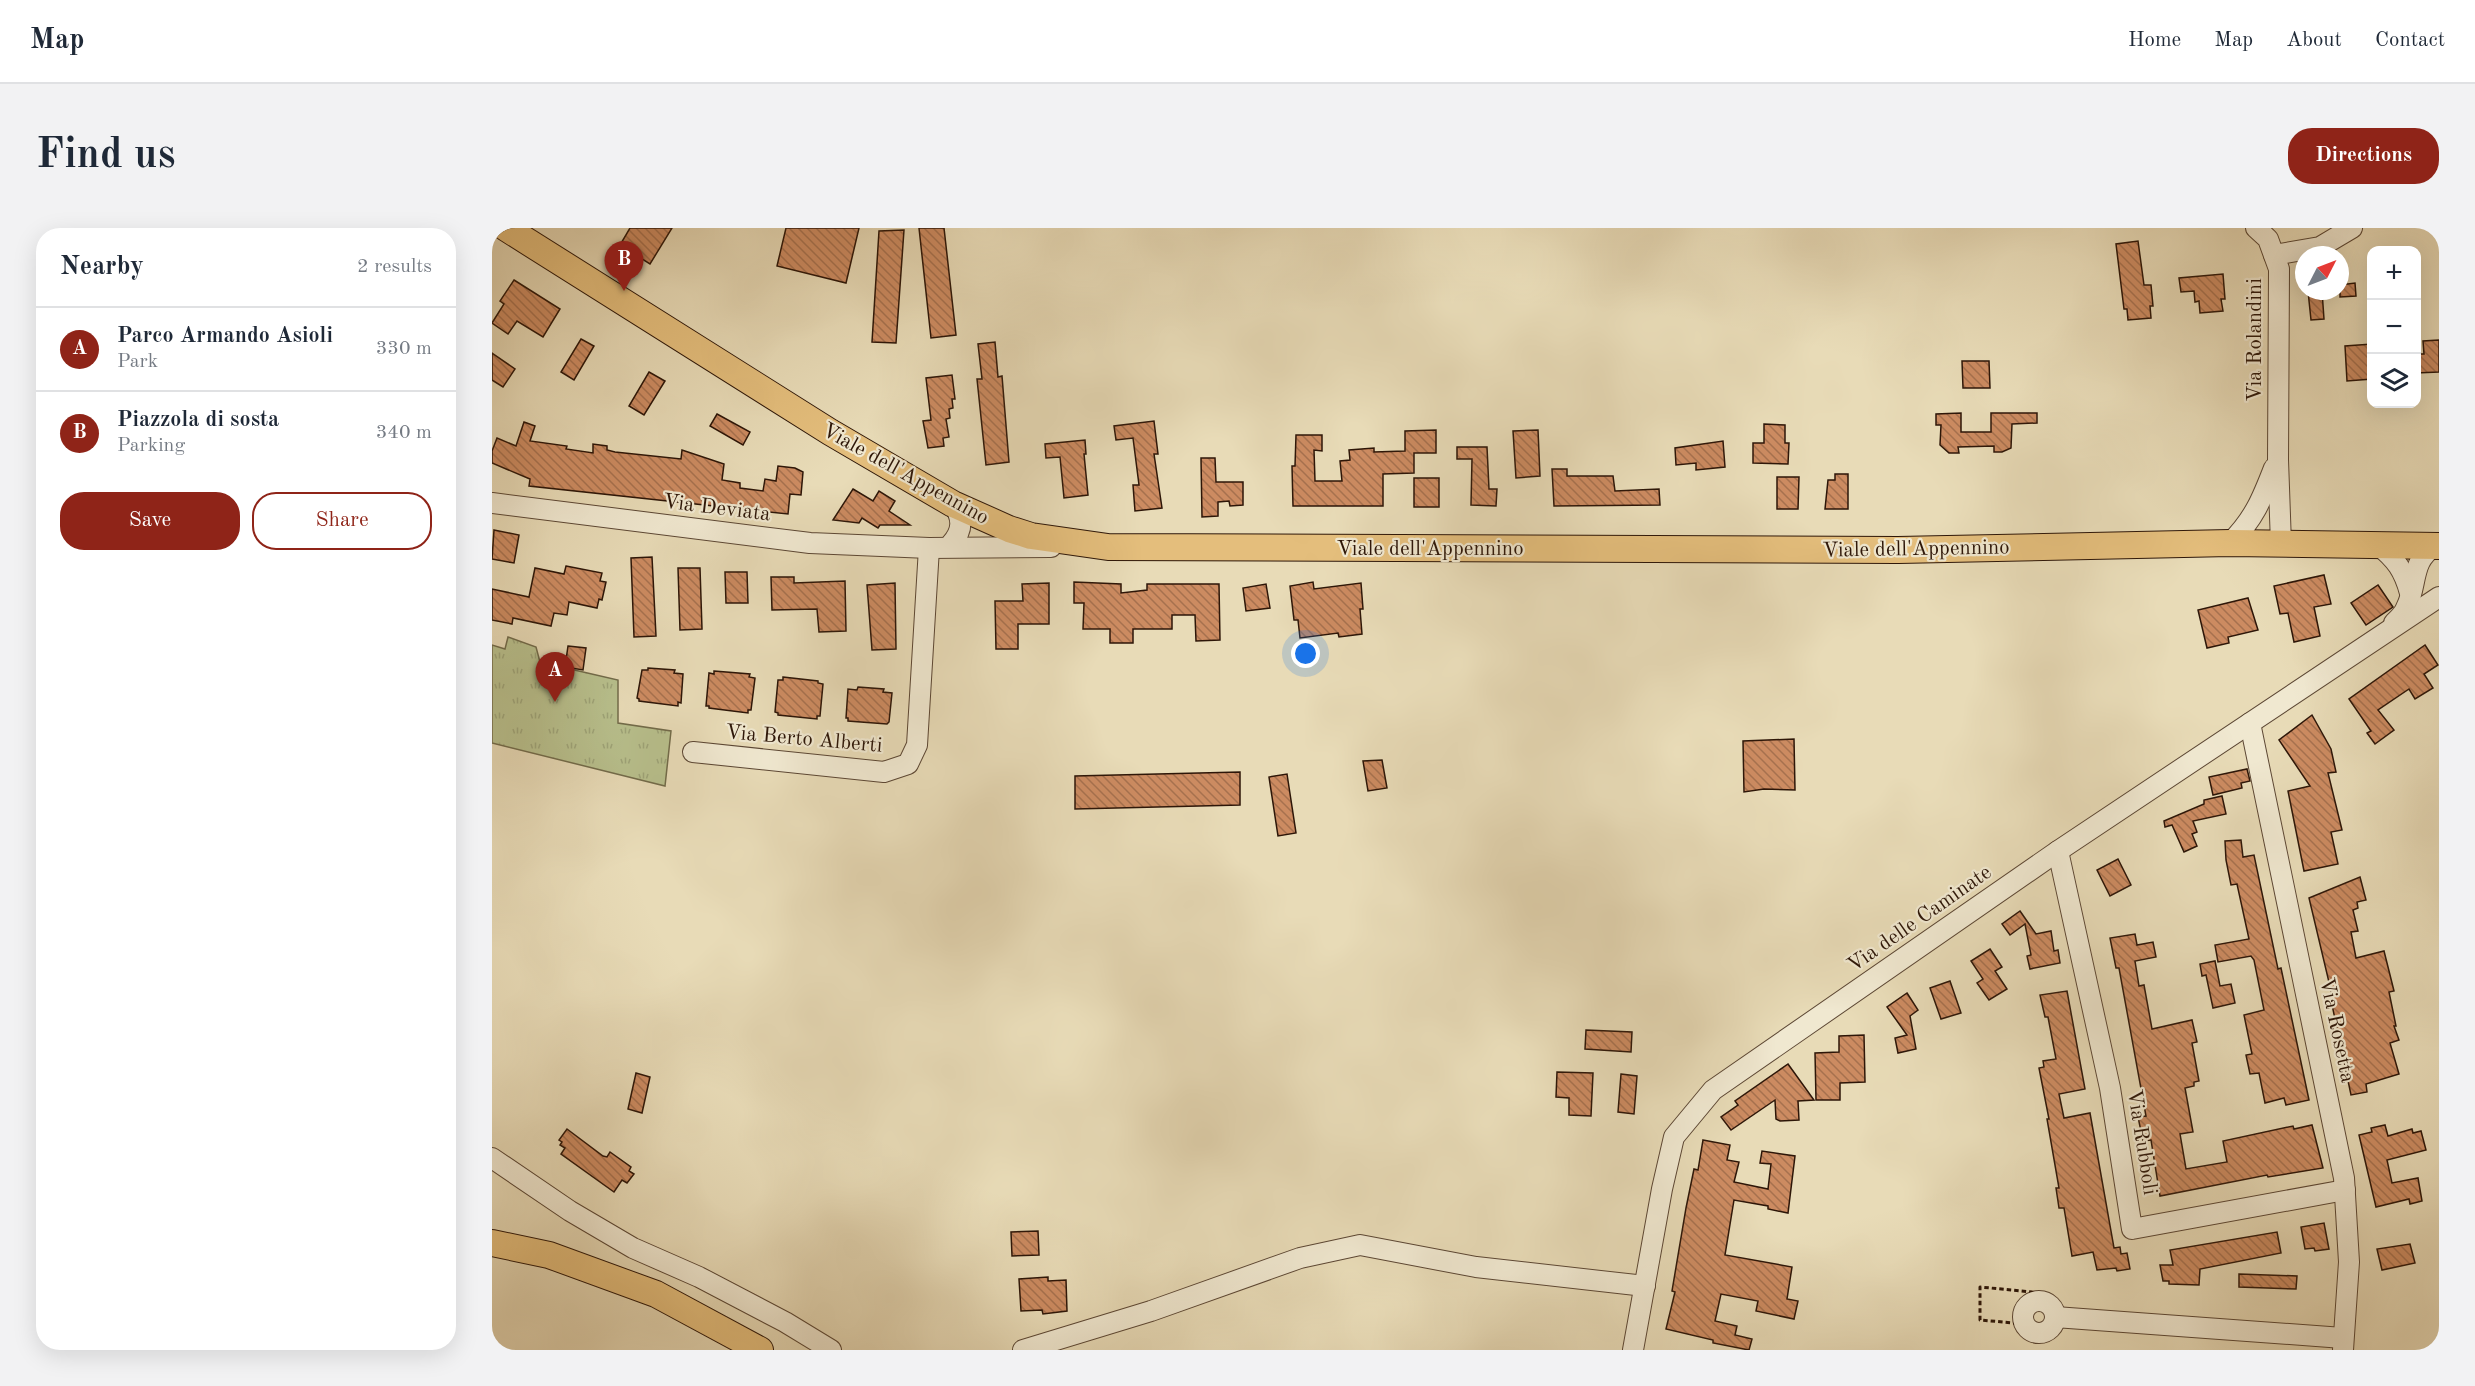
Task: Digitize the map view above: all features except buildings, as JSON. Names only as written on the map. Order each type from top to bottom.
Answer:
[{"type":"main road","name":"Viale dell'Appennino","points":[[506,228],[830,432],[952,504],[1002,538],[1031,536],[1108,547],[1898,550],[2230,543],[2438,547]]},
{"type":"main road","points":[[492,1243],[549,1255],[656,1294],[760,1350]]},
{"type":"street","name":"Via Rolandini","points":[[2256,228],[2268,239],[2279,269],[2278,460],[2272,543]]},
{"type":"street","points":[[2274,255],[2320,248],[2352,228]]},
{"type":"street","name":"Via Rolandini","points":[[2230,543],[2244,529],[2259,508],[2278,460]]},
{"type":"street","name":"Via Deviata","points":[[492,503],[810,543],[939,547],[969,541],[992,530],[1002,538]]},
{"type":"street","points":[[939,547],[957,537],[960,515],[952,504]]},
{"type":"street","name":"Via Rolandini","points":[[2259,508],[2272,543]]},
{"type":"street","points":[[2378,545],[2396,559],[2406,576],[2410,593]]},
{"type":"street","name":"Via Berto Alberti","points":[[693,752],[884,772],[908,764],[917,745],[939,547]]},
{"type":"street","name":"Via delle Caminate","points":[[2385,634],[2406,609],[2419,561],[2425,552],[2438,547]]},
{"type":"street","name":"Via delle Caminate","points":[[1633,1350],[1662,1189],[1674,1137],[1713,1090],[2058,851],[2439,597]]},
{"type":"street","name":"Via Rosetta","points":[[2250,723],[2345,1190],[2349,1262],[2343,1344]]},
{"type":"street","name":"Via Rubboli","points":[[2058,851],[2110,1088],[2132,1229],[2345,1190]]},
{"type":"street","points":[[492,1158],[570,1211],[633,1248],[699,1277],[831,1350]]},
{"type":"street","points":[[1023,1350],[1151,1311],[1300,1258],[1360,1245],[1476,1267],[1645,1286]]},
{"type":"street","points":[[2041,1301],[2051,1306],[2055,1317],[2054,1324],[2048,1330],[2032,1336],[2023,1317],[2027,1306],[2041,1301]]},
{"type":"street","points":[[2055,1317],[2343,1344]]},
{"type":"path","points":[[2032,1336],[1980,1320],[1980,1287],[2032,1292],[2041,1301]]},
{"type":"green space","points":[[508,637],[536,647],[540,662],[618,680],[618,723],[671,731],[665,786],[492,743],[492,645],[505,649]]},
{"type":"place","name":"Piazzola di sosta","points":[[624,291]]},
{"type":"place","name":"Parco Armando Asioli","points":[[555,702]]}]
